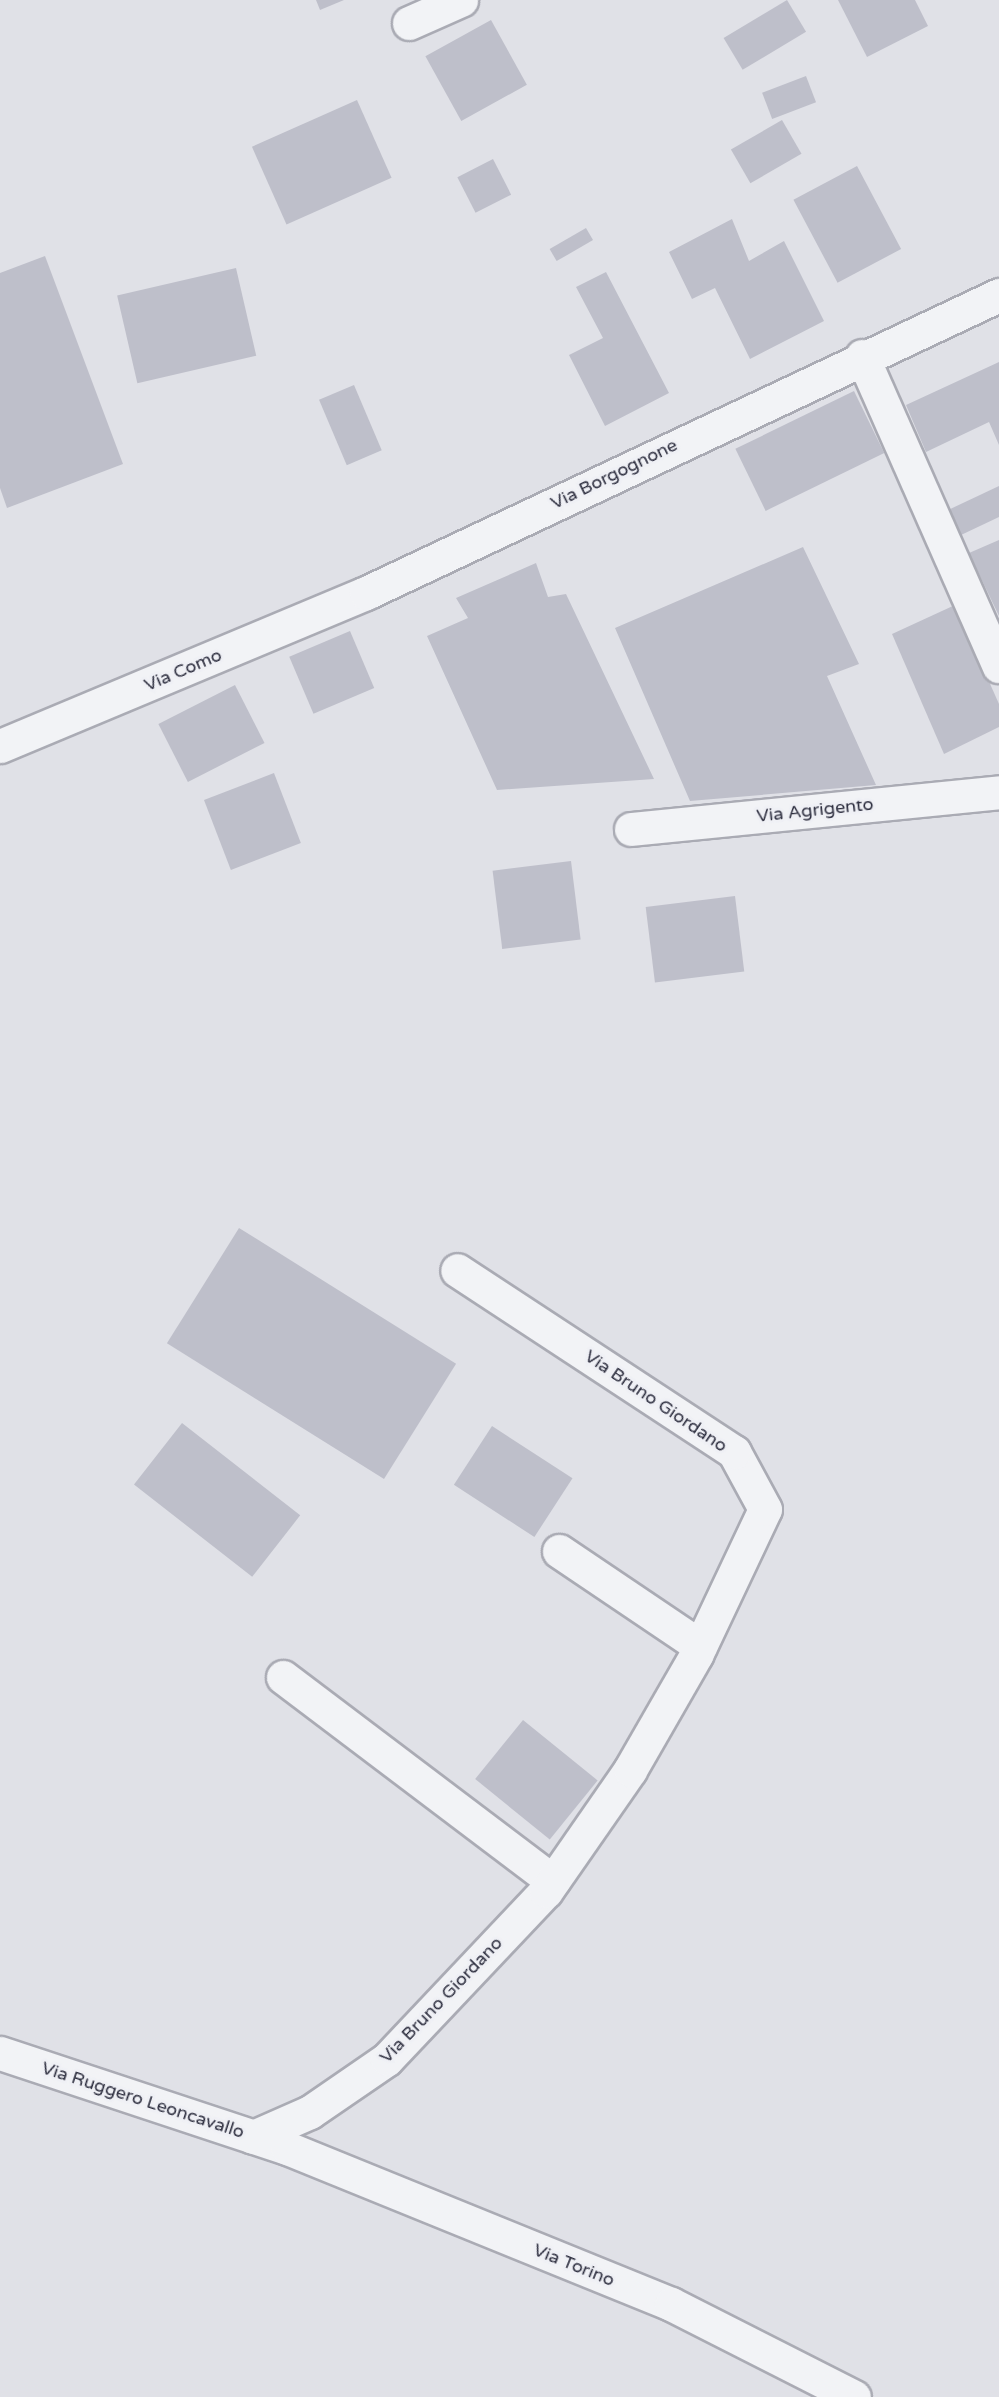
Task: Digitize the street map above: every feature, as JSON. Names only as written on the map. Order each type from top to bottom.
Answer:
[{"type":"street","points":[[409,23],[461,0]]},
{"type":"street","name":"Via Borgognone","points":[[366,593],[862,356],[999,295]]},
{"type":"street","points":[[862,356],[999,666]]},
{"type":"street","name":"Via Como","points":[[0,747],[366,593]]},
{"type":"street","name":"Via Agrigento","points":[[631,829],[999,792]]},
{"type":"street","name":"Via Bruno Giordano","points":[[253,2137],[310,2112],[387,2059],[554,1881],[630,1770],[700,1646],[765,1509],[734,1452],[457,1270]]},
{"type":"street","points":[[559,1551],[700,1646]]},
{"type":"street","points":[[283,1677],[554,1881]]},
{"type":"street","name":"Via Ruggero Leoncavallo","points":[[0,2053],[287,2148]]},
{"type":"street","name":"Via Torino","points":[[287,2148],[671,2304],[854,2397]]},
{"type":"building","points":[[316,0],[344,0],[320,10]]},
{"type":"building","points":[[787,0],[806,32],[743,70],[724,38]]},
{"type":"building","points":[[838,0],[915,0],[928,26],[867,57]]},
{"type":"building","points":[[491,20],[527,85],[461,121],[425,56]]},
{"type":"building","points":[[806,76],[816,102],[772,119],[762,93]]},
{"type":"building","points":[[357,100],[392,178],[287,224],[252,147]]},
{"type":"building","points":[[782,120],[802,154],[750,183],[731,150]]},
{"type":"building","points":[[493,159],[511,195],[476,213],[457,177]]},
{"type":"building","points":[[857,166],[901,249],[838,283],[793,200]]},
{"type":"building","points":[[732,219],[749,261],[784,241],[824,321],[750,359],[715,288],[692,299],[669,252]]},
{"type":"building","points":[[586,228],[593,240],[557,261],[550,249]]},
{"type":"building","points":[[45,256],[123,464],[7,508],[0,488],[0,273]]},
{"type":"building","points":[[236,268],[256,356],[137,383],[117,295]]},
{"type":"building","points":[[606,272],[669,393],[605,426],[569,355],[603,338],[576,287]]},
{"type":"building","points":[[999,362],[999,445],[989,422],[926,452],[906,405]]},
{"type":"building","points":[[354,385],[382,450],[347,465],[319,400]]},
{"type":"building","points":[[854,391],[884,453],[766,511],[735,449]]},
{"type":"building","points":[[999,486],[999,517],[961,535],[946,511]]},
{"type":"building","points":[[999,540],[999,616],[969,553]]},
{"type":"building","points":[[803,547],[859,664],[827,676],[876,785],[690,801],[615,628]]},
{"type":"building","points":[[536,563],[548,597],[566,594],[654,779],[497,790],[427,636],[468,618],[456,598]]},
{"type":"building","points":[[955,605],[999,704],[999,727],[944,754],[892,634]]},
{"type":"building","points":[[350,631],[374,688],[313,714],[289,657]]},
{"type":"building","points":[[235,685],[265,743],[188,782],[158,724]]},
{"type":"building","points":[[274,773],[301,843],[231,870],[204,800]]},
{"type":"building","points":[[571,861],[581,939],[502,949],[493,871]]},
{"type":"building","points":[[735,896],[744,971],[655,982],[646,907]]},
{"type":"building","points":[[239,1228],[456,1364],[384,1479],[167,1343]]},
{"type":"building","points":[[182,1423],[300,1515],[252,1577],[134,1484]]},
{"type":"building","points":[[492,1426],[573,1478],[534,1537],[454,1485]]},
{"type":"building","points":[[523,1720],[598,1780],[550,1839],[475,1779]]}]
